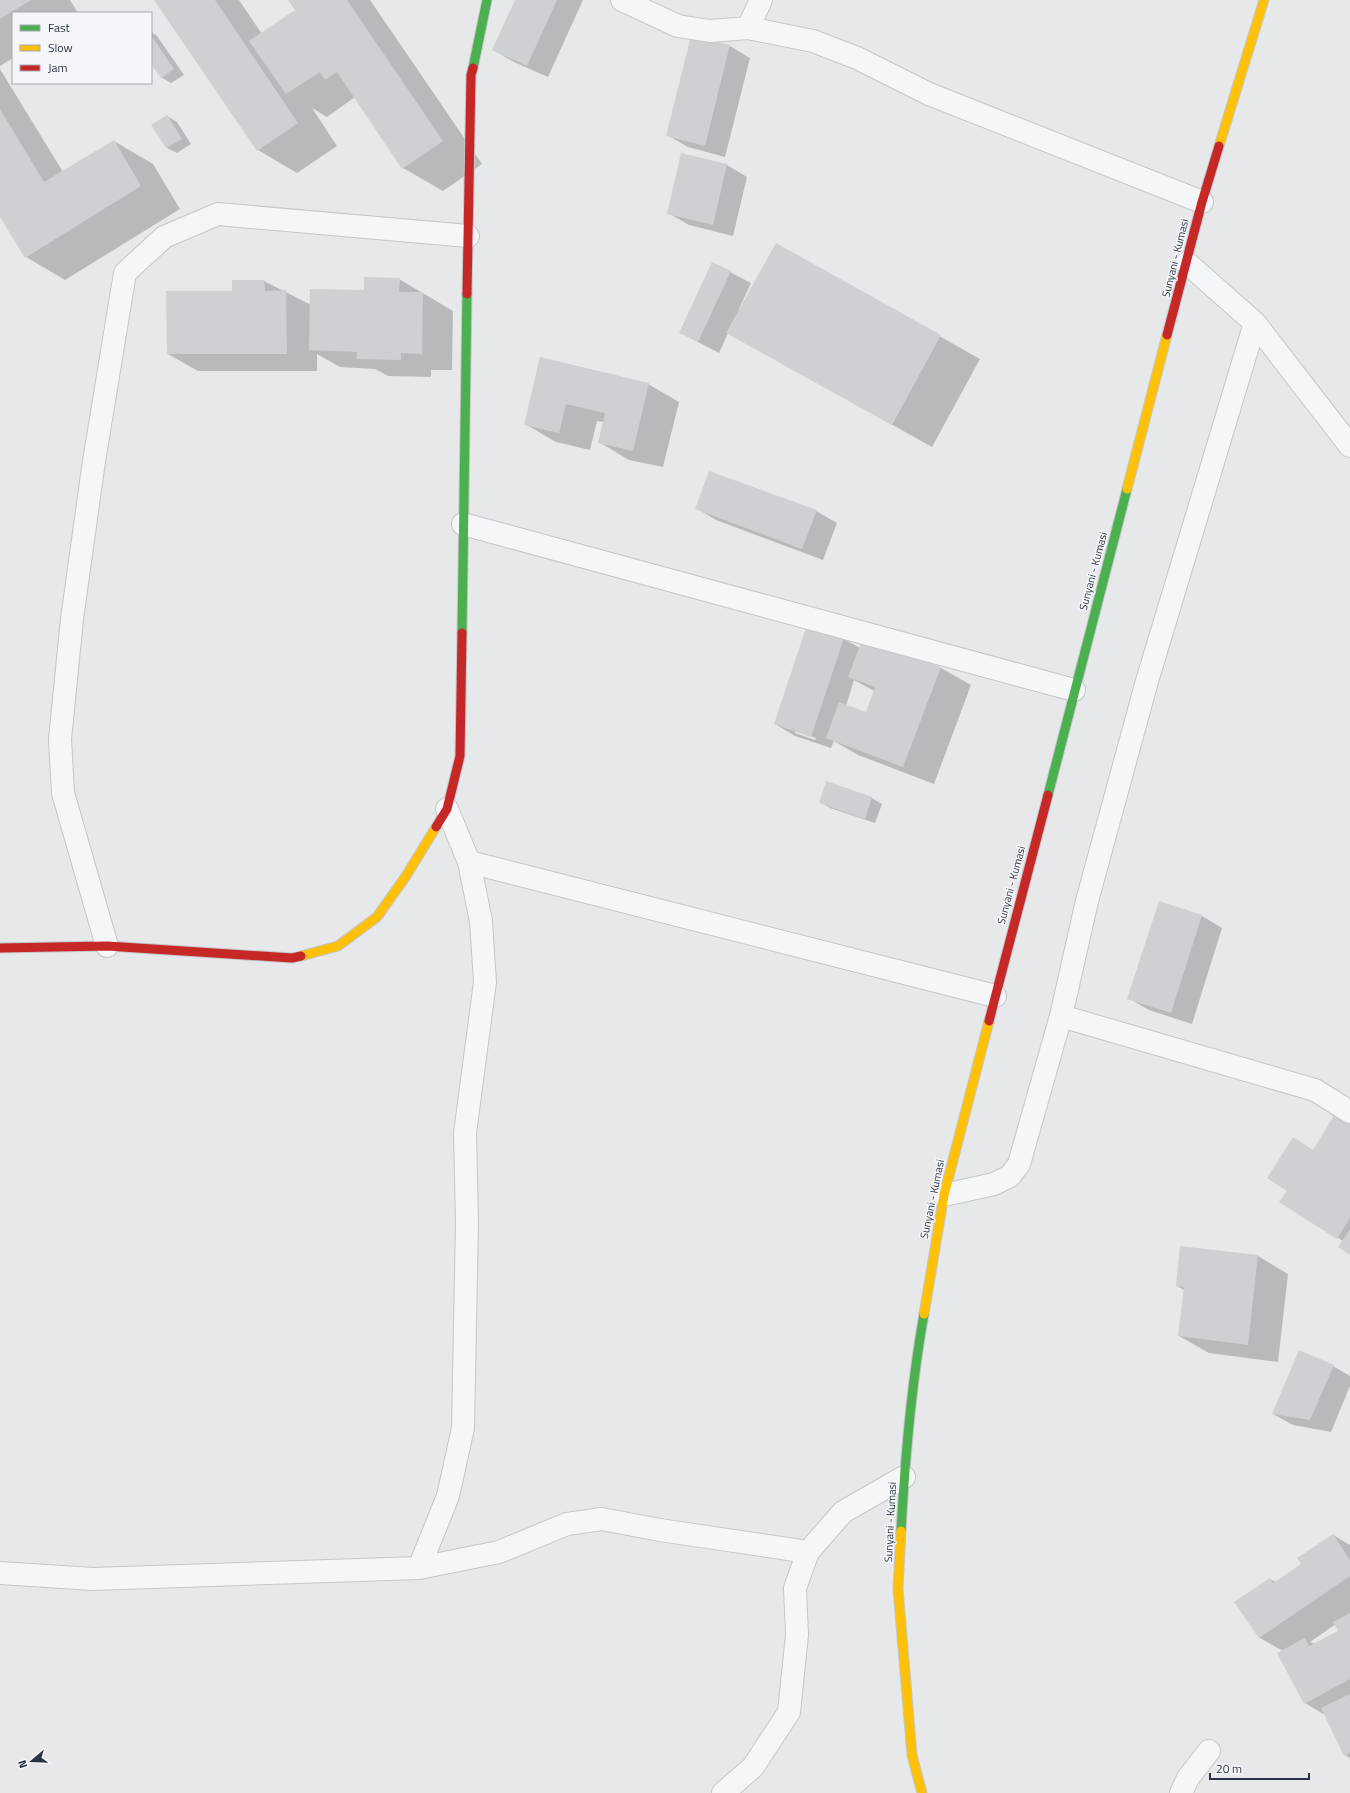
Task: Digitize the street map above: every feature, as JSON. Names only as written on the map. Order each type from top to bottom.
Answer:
[{"type":"main road","points":[[0,948],[107,946],[292,958],[338,946],[377,917],[406,876],[447,809],[460,756],[471,75],[487,0]]},
{"type":"main road","name":"Sunyani - Kumasi","points":[[922,1793],[912,1755],[898,1589],[904,1477],[915,1365],[944,1195],[1202,202],[1264,0]]},
{"type":"street","points":[[622,0],[678,26],[710,31],[748,28],[813,41],[857,58],[929,94],[1202,202]]},
{"type":"street","points":[[748,28],[761,0]]},
{"type":"street","points":[[107,946],[63,793],[60,739],[72,620],[94,460],[125,273],[164,237],[218,214],[468,236]]},
{"type":"street","points":[[1187,263],[1255,323],[1350,446]]},
{"type":"street","points":[[944,1195],[994,1184],[1010,1176],[1019,1164],[1061,1016],[1087,901],[1147,681],[1255,323]]},
{"type":"street","points":[[463,524],[1074,690]]},
{"type":"street","points":[[419,1568],[448,1496],[463,1428],[467,1223],[465,1133],[485,982],[480,922],[469,862],[447,809]]},
{"type":"street","points":[[469,862],[995,996]]},
{"type":"street","points":[[1061,1016],[1315,1090],[1350,1112]]},
{"type":"street","points":[[723,1793],[753,1767],[789,1712],[797,1635],[796,1588],[808,1552],[842,1512],[904,1477]]},
{"type":"street","points":[[0,1573],[93,1579],[419,1568],[499,1552],[567,1524],[602,1519],[660,1530],[808,1552]]},
{"type":"street","points":[[1181,1793],[1188,1778],[1209,1751]]},
{"type":"building","points":[[0,0],[31,0],[0,19]]},
{"type":"building","points":[[154,0],[215,0],[298,123],[257,151]]},
{"type":"building","points":[[288,0],[347,0],[443,141],[402,169],[337,72],[325,80],[320,72],[286,94],[249,41],[295,10]]},
{"type":"building","points":[[515,0],[557,0],[527,66],[492,50]]},
{"type":"building","points":[[152,36],[174,69],[161,78],[152,65]]},
{"type":"building","points":[[691,36],[730,45],[705,146],[666,136]]},
{"type":"building","points":[[0,109],[44,182],[114,140],[141,186],[25,258],[0,217]]},
{"type":"building","points":[[167,115],[182,139],[166,148],[151,125]]},
{"type":"building","points":[[681,153],[727,164],[713,225],[667,214]]},
{"type":"building","points":[[776,243],[941,335],[892,425],[726,333]]},
{"type":"building","points":[[712,262],[731,271],[698,342],[679,333]]},
{"type":"building","points":[[364,277],[400,278],[399,292],[423,292],[422,354],[401,353],[401,360],[357,359],[357,352],[309,350],[310,289],[364,290]]},
{"type":"building","points":[[232,280],[264,280],[265,291],[286,290],[287,354],[167,354],[166,291],[232,291]]},
{"type":"building","points":[[540,357],[649,383],[633,451],[598,443],[605,413],[566,404],[559,433],[524,425]]},
{"type":"building","points":[[709,471],[817,510],[802,549],[695,509]]},
{"type":"building","points":[[807,625],[844,638],[811,737],[774,724]]},
{"type":"building","points":[[863,637],[941,667],[903,767],[826,738],[839,702],[866,712],[875,687],[848,677]]},
{"type":"building","points":[[826,781],[872,797],[865,819],[819,803]]},
{"type":"building","points":[[1159,901],[1202,915],[1171,1013],[1127,999]]},
{"type":"building","points":[[1339,1107],[1350,1114],[1350,1218],[1337,1239],[1279,1202],[1287,1191],[1267,1178],[1293,1137],[1313,1150]]},
{"type":"building","points":[[1350,1229],[1350,1255],[1338,1247]]},
{"type":"building","points":[[1180,1246],[1258,1255],[1248,1345],[1178,1336],[1184,1287],[1176,1286]]},
{"type":"building","points":[[1299,1350],[1334,1365],[1310,1420],[1272,1414]]},
{"type":"building","points":[[1333,1534],[1350,1560],[1350,1576],[1259,1638],[1234,1602],[1270,1578],[1273,1583],[1301,1564],[1297,1558]]},
{"type":"building","points":[[1350,1613],[1350,1679],[1304,1704],[1277,1653],[1305,1638],[1309,1646],[1338,1631],[1333,1622]]},
{"type":"building","points":[[1350,1694],[1350,1753],[1344,1756],[1321,1708]]},
{"type":"traffic: fast","points":[[473,68],[487,0]]},
{"type":"traffic: fast","points":[[462,633],[467,294]]},
{"type":"traffic: fast","points":[[1048,795],[1127,489]]},
{"type":"traffic: fast","points":[[901,1531],[909,1422],[915,1368],[924,1314]]},
{"type":"traffic: slow","points":[[1219,146],[1264,0]]},
{"type":"traffic: slow","points":[[1127,489],[1167,335]]},
{"type":"traffic: slow","points":[[301,956],[338,946],[377,917],[406,876],[436,827]]},
{"type":"traffic: slow","points":[[924,1314],[944,1195],[989,1021]]},
{"type":"traffic: slow","points":[[901,1531],[898,1589],[912,1755],[922,1793]]},
{"type":"traffic: jam","points":[[467,294],[471,75],[473,68]]},
{"type":"traffic: jam","points":[[1167,335],[1202,202],[1219,146]]},
{"type":"traffic: jam","points":[[436,827],[447,809],[460,756],[462,633]]},
{"type":"traffic: jam","points":[[989,1021],[1048,795]]},
{"type":"traffic: jam","points":[[0,948],[107,946],[292,958],[301,956]]}]
